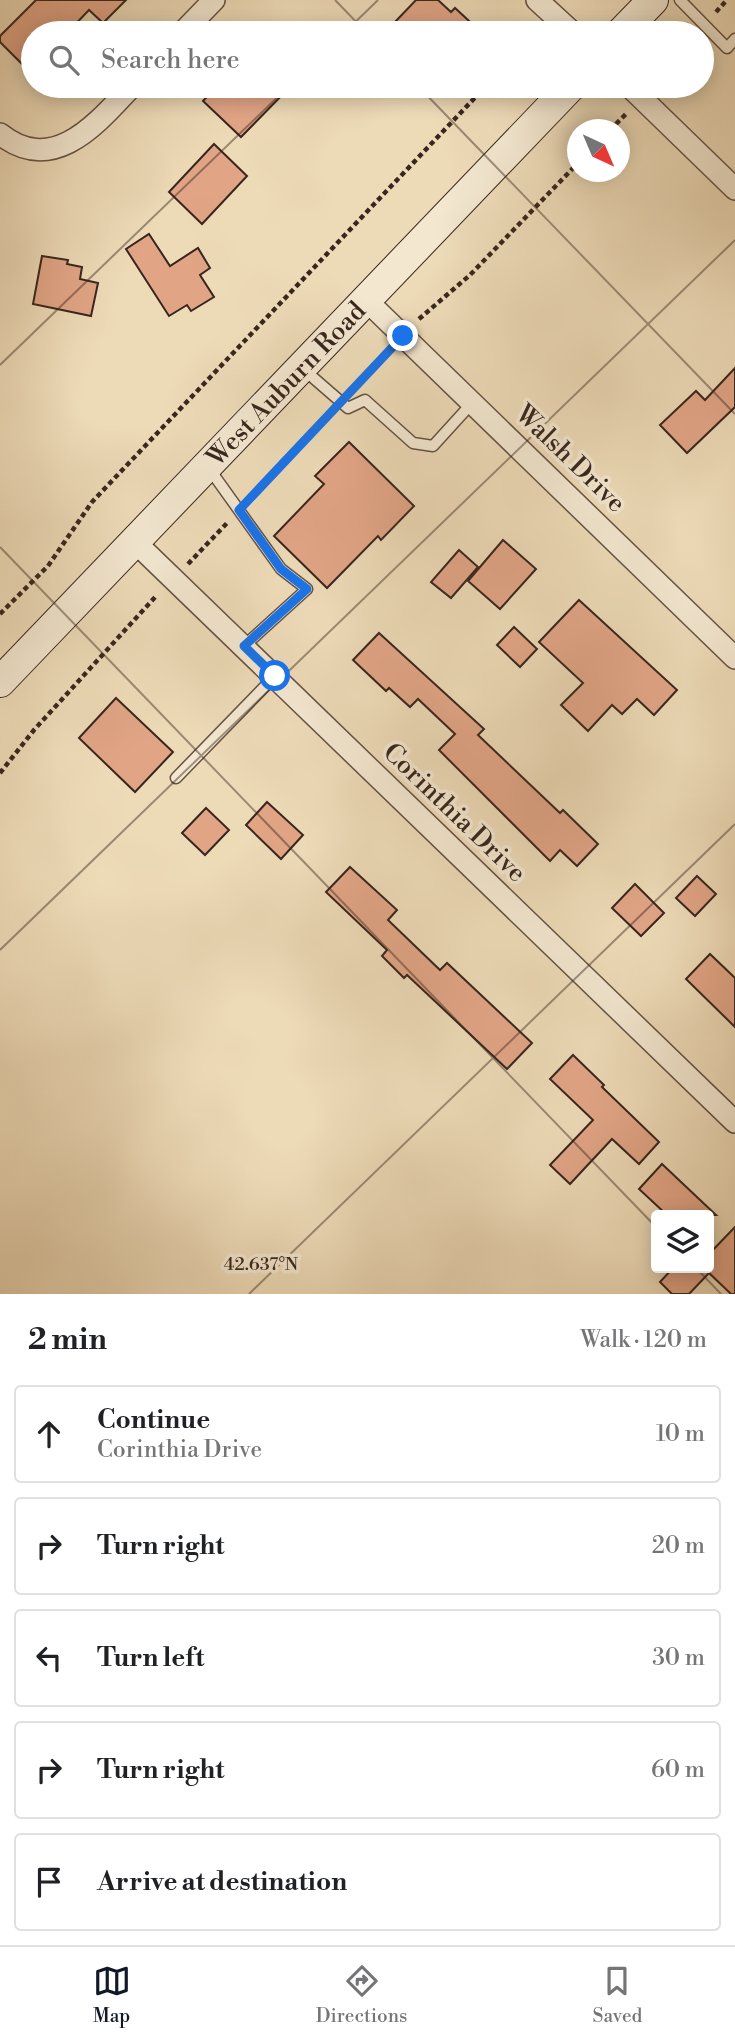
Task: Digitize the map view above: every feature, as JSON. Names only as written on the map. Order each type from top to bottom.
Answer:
[{"type":"main road","points":[[633,21],[653,0]]},
{"type":"main road","name":"West Auburn Road","points":[[0,682],[560,98]]},
{"type":"street","points":[[194,21],[214,0]]},
{"type":"street","points":[[537,0],[560,21]]},
{"type":"street","points":[[0,134],[29,148],[59,146],[84,135],[120,98]]},
{"type":"street","points":[[642,98],[735,187]]},
{"type":"street","name":"Walsh Drive","points":[[366,301],[735,657]]},
{"type":"street","name":"Corinthia Drive","points":[[135,542],[735,1122]]},
{"type":"lane","points":[[680,0],[701,21]]},
{"type":"lane","points":[[714,35],[727,48],[735,39]]},
{"type":"lane","points":[[301,368],[338,403],[348,408],[365,400],[413,443],[433,446],[473,402]]},
{"type":"lane","points":[[208,466],[281,569],[307,589],[244,646]]},
{"type":"lane","points":[[176,778],[275,676]]},
{"type":"path","points":[[0,614],[48,566],[92,502],[475,98]]},
{"type":"path","points":[[0,773],[34,730],[338,403],[403,336],[470,275],[567,174]]},
{"type":"building","points":[[36,0],[126,0],[105,21],[101,21],[89,10],[78,21],[21,21],[21,63],[0,42],[0,36]]},
{"type":"building","points":[[416,0],[438,0],[451,12],[455,8],[469,21],[396,21]]},
{"type":"building","points":[[206,98],[279,98],[241,137],[203,101]]},
{"type":"building","points":[[214,144],[247,176],[202,224],[169,192]]},
{"type":"building","points":[[149,234],[170,266],[198,248],[210,268],[200,275],[214,297],[191,311],[187,305],[169,316],[126,249]]},
{"type":"building","points":[[42,256],[68,260],[67,264],[82,267],[80,279],[98,283],[91,316],[33,304]]},
{"type":"building","points":[[735,368],[735,407],[687,453],[660,425],[696,391],[705,400]]},
{"type":"building","points":[[349,442],[414,506],[381,540],[378,536],[327,588],[274,536],[324,484],[315,476]]},
{"type":"building","points":[[503,540],[536,569],[500,609],[468,581]]},
{"type":"building","points":[[459,550],[478,567],[451,598],[431,582]]},
{"type":"building","points":[[579,600],[677,690],[654,715],[637,699],[622,714],[612,705],[588,731],[561,705],[583,683],[539,642]]},
{"type":"building","points":[[514,627],[537,649],[520,667],[497,645]]},
{"type":"building","points":[[379,633],[484,729],[478,735],[560,813],[563,810],[598,844],[577,866],[560,850],[550,861],[439,750],[455,734],[418,699],[410,707],[389,688],[386,691],[353,660]]},
{"type":"building","points":[[116,698],[173,752],[135,792],[79,738]]},
{"type":"building","points":[[267,802],[303,835],[281,859],[246,825]]},
{"type":"building","points":[[206,808],[229,830],[205,855],[182,833]]},
{"type":"building","points":[[350,867],[397,910],[388,920],[440,970],[447,963],[532,1043],[507,1069],[407,975],[404,978],[382,956],[387,950],[326,892]]},
{"type":"building","points":[[697,876],[716,894],[695,916],[676,898]]},
{"type":"building","points":[[635,884],[664,913],[641,936],[612,908]]},
{"type":"building","points":[[710,954],[735,978],[735,1027],[686,979]]},
{"type":"building","points":[[573,1055],[659,1142],[639,1164],[612,1139],[570,1184],[550,1165],[593,1120],[550,1079]]},
{"type":"building","points":[[662,1164],[711,1210],[662,1210],[639,1189]]},
{"type":"building","points":[[735,1227],[735,1294],[731,1294],[709,1273],[714,1273],[714,1249]]},
{"type":"building","points":[[668,1273],[709,1273],[689,1294],[672,1294],[660,1282]]},
{"type":"route","points":[[275,676],[244,646],[307,589],[281,569],[239,510],[403,336]]}]
